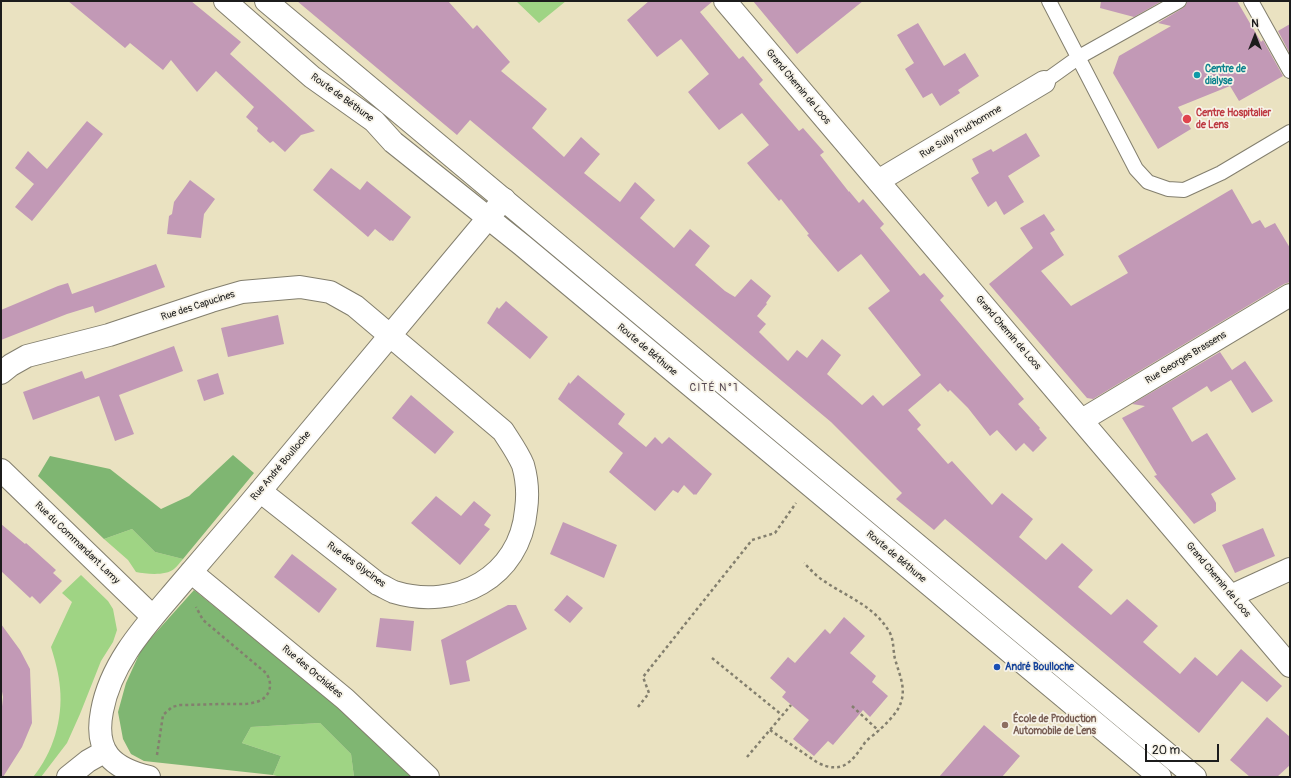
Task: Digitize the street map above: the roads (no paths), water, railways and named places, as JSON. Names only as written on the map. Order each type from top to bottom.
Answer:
[{"type":"street","name":"Route de Béthune","points":[[225,1],[312,77],[374,121],[392,142],[522,245],[1160,777]]},
{"type":"street","name":"Grand Chemin de Loos","points":[[725,1],[1290,666]]},
{"type":"street","points":[[258,29],[275,4],[504,199],[1195,777]]},
{"type":"street","name":"Rue Sully Prud'homme","points":[[878,181],[1044,82]]},
{"type":"street","name":"Rue André Boulloche","points":[[104,752],[100,722],[102,710],[111,681],[124,656],[153,617],[199,578],[260,491],[504,199]]},
{"type":"street","name":"Rue des Capucines","points":[[1,373],[11,365],[28,356],[109,335],[211,300],[249,291],[300,287],[330,292],[355,306],[390,337]]},
{"type":"street","name":"Rue Georges Brassens","points":[[1082,420],[1290,295]]},
{"type":"street","name":"Rue des Glycines","points":[[260,491],[378,584],[393,591],[428,597],[449,595],[468,590],[486,581],[500,569],[513,552],[522,534],[526,519],[527,499],[523,465],[514,447],[503,431],[390,337]]},
{"type":"street","name":"Rue du Commandant Lamy","points":[[1,470],[153,617]]},
{"type":"street","points":[[1231,596],[1290,569]]},
{"type":"street","name":"Rue des Orchidées","points":[[199,578],[345,699],[428,777]]},
{"type":"street","points":[[68,777],[88,761],[104,752],[120,767],[135,774],[152,769]]},
{"type":"lane","points":[[1049,1],[1136,169],[1148,182],[1168,189],[1184,190],[1221,173],[1290,132]]},
{"type":"lane","points":[[1044,82],[1079,57],[1180,1]]},
{"type":"lane","points":[[1251,1],[1290,70]]},
{"type":"place","name":"Centre de dialyse","points":[[1197,75]]},
{"type":"place","name":"Centre Hospitalier de Lens","points":[[1187,119]]},
{"type":"place","name":"André Boulloche","points":[[997,667]]},
{"type":"place","name":"École de Production Automobile de Lens","points":[[1005,725]]},
{"type":"district","name":"CITÉ N°1","points":[[714,388]]}]
